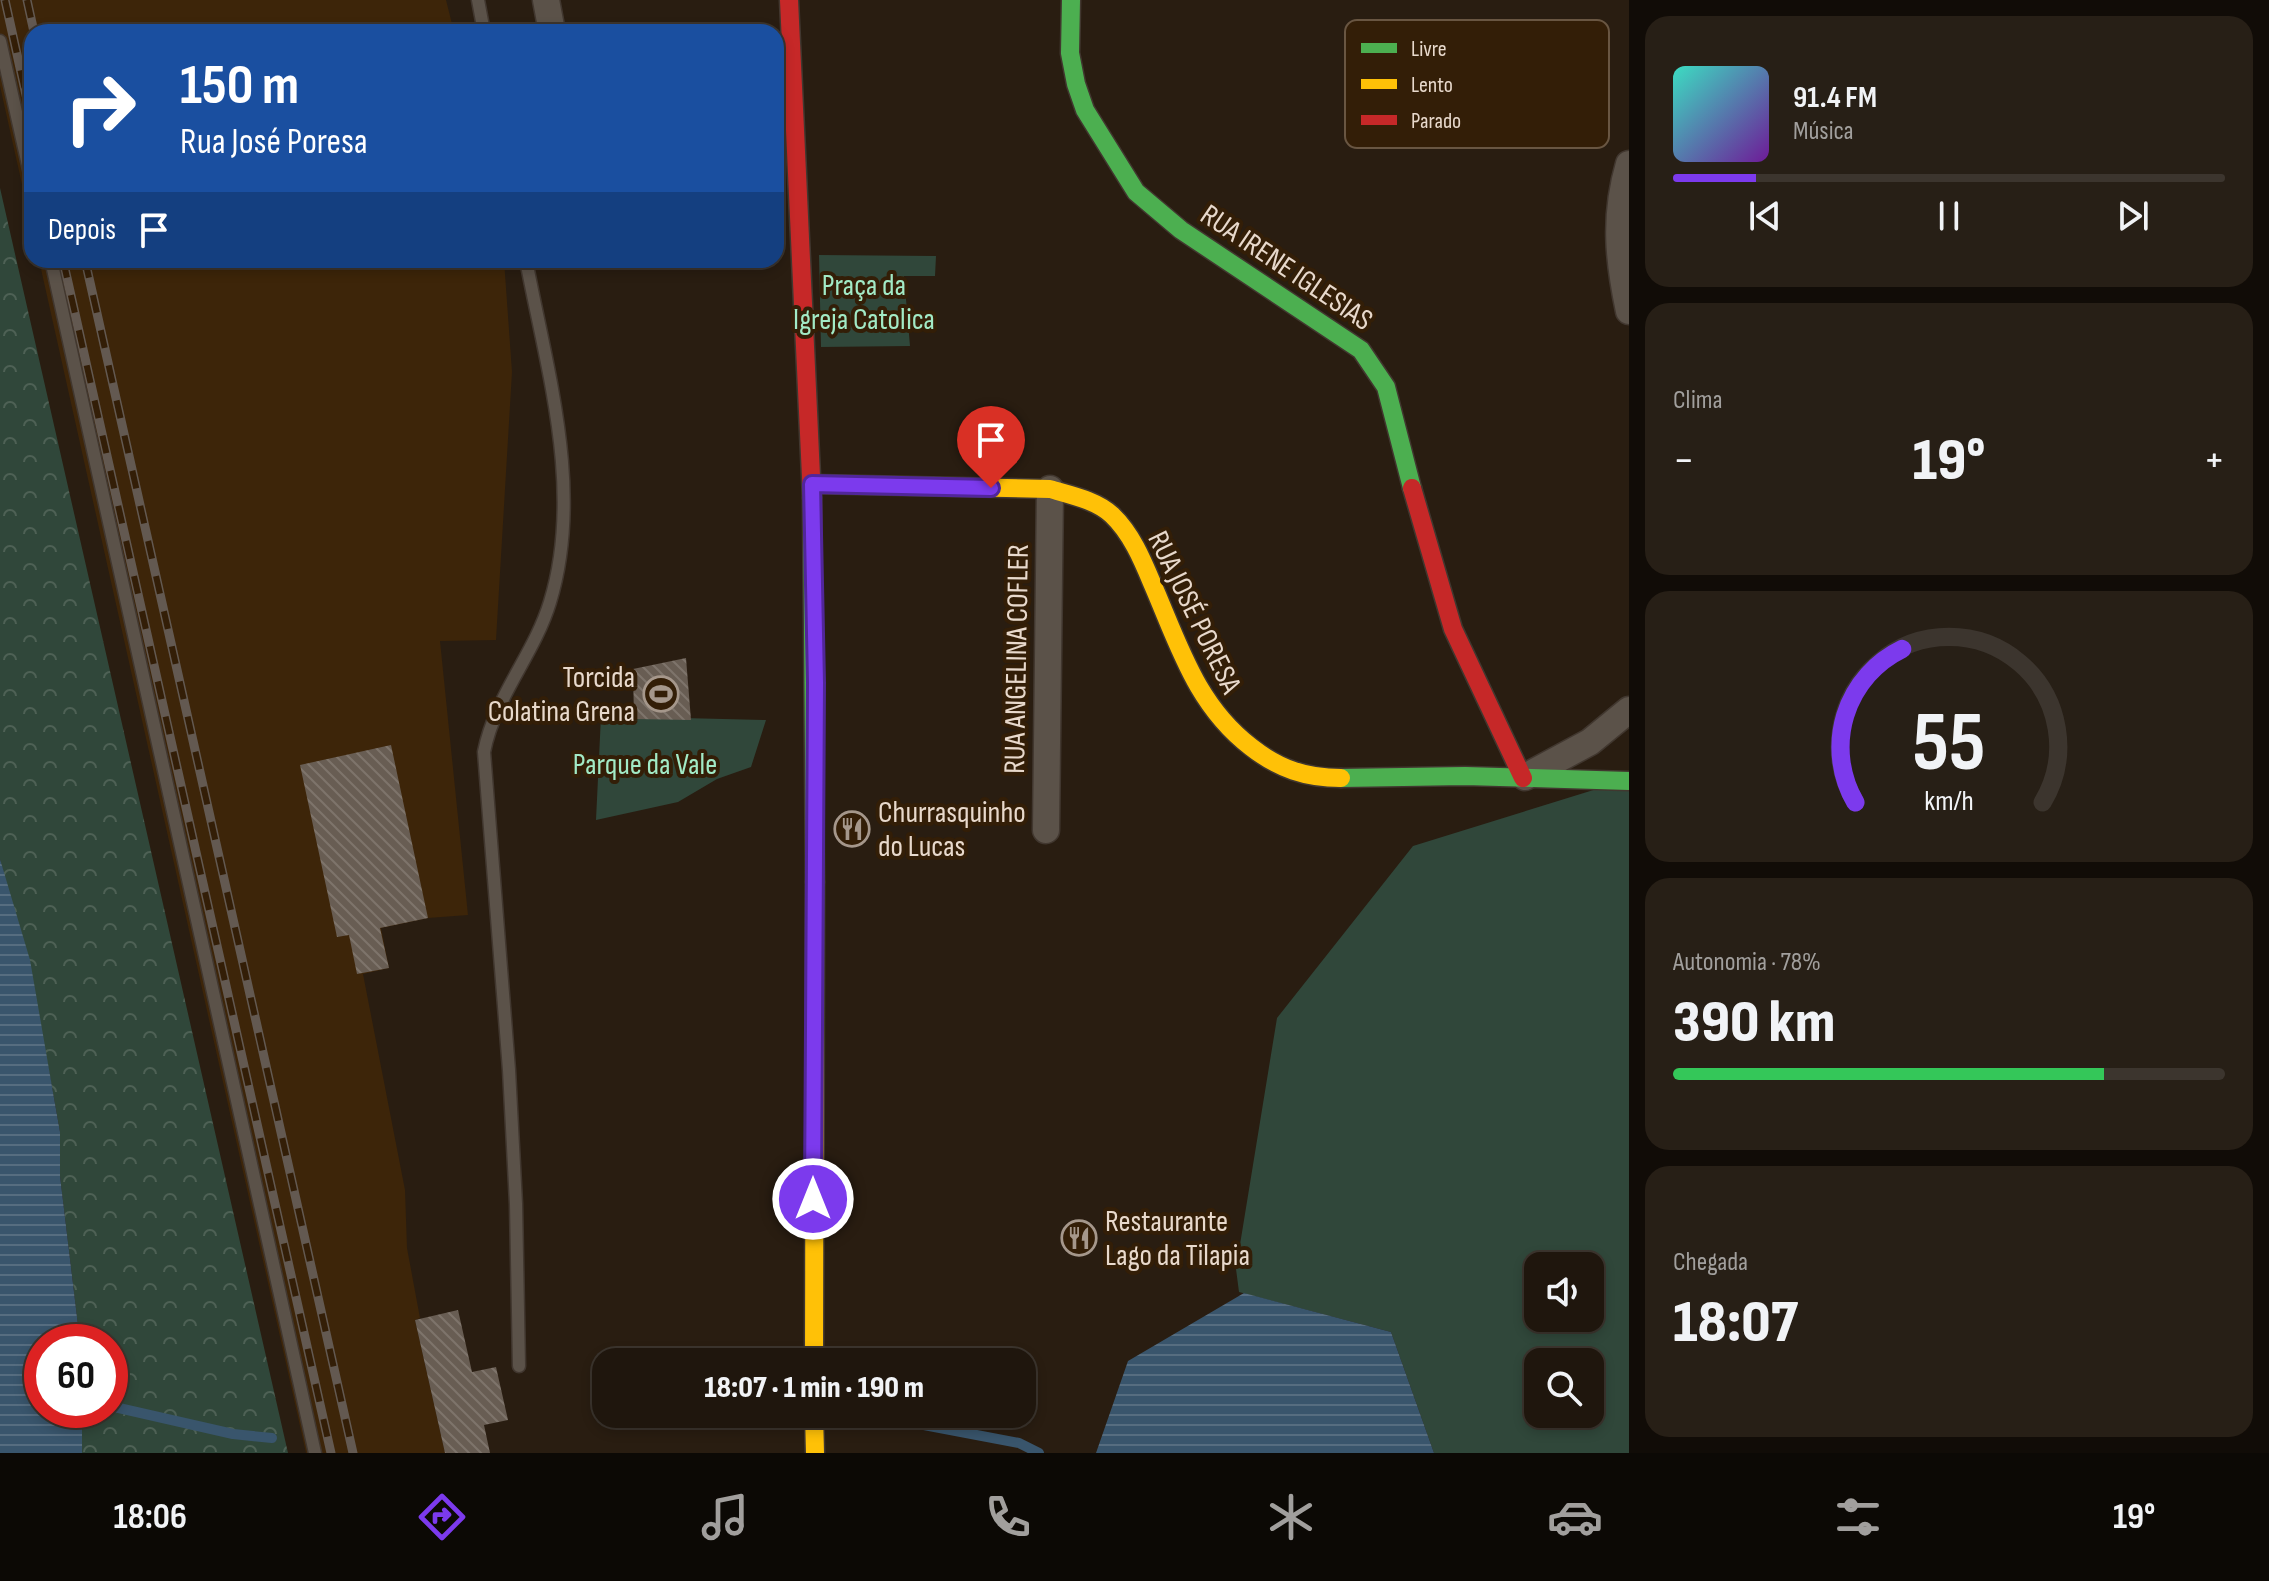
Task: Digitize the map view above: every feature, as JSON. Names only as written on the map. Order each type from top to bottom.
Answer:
[{"type":"street","points":[[546,0],[550,24]]},
{"type":"street","points":[[789,0],[784,69],[812,484],[816,683],[814,1348]]},
{"type":"street","name":"RUA IRENE IGLESIAS","points":[[1071,0],[1070,53],[1076,84],[1085,110],[1136,192],[1181,230],[1361,350],[1374,365],[1386,387],[1430,559],[1453,629],[1523,778]]},
{"type":"street","points":[[1629,164],[1617,216],[1620,265],[1629,311]]},
{"type":"street","name":"RUA JOSÉ PORESA","points":[[812,484],[1050,489],[1085,500],[1111,514],[1137,548],[1201,696],[1230,731],[1276,766],[1318,778],[1629,781]]},
{"type":"street","name":"RUA ANGELINA COFLER","points":[[1046,830],[1050,489]]},
{"type":"street","points":[[1523,778],[1590,742],[1629,710]]},
{"type":"street","points":[[814,1428],[815,1453]]},
{"type":"lane","points":[[478,0],[482,24]]},
{"type":"lane","points":[[0,41],[24,148]]},
{"type":"lane","points":[[53,268],[315,1453]]},
{"type":"lane","points":[[519,1366],[516,1204],[509,1070],[484,752],[489,723],[549,604],[564,545],[562,451],[528,268]]},
{"type":"shaded area","points":[[0,0],[446,0],[452,24],[24,24],[24,193],[0,86]]},
{"type":"shaded area","points":[[41,268],[505,268],[512,372],[496,640],[440,641],[468,915],[428,918],[381,928],[389,968],[363,974],[405,1190],[407,1248],[420,1318],[415,1320],[445,1453],[306,1453]]},
{"type":"green space","points":[[0,188],[288,1453],[82,1453],[82,1428],[128,1428],[128,1324],[78,1324],[60,1176],[60,1132],[38,1014],[0,859]]},
{"type":"green space","name":"Praça da Igreja Catolica","points":[[819,255],[936,256],[935,276],[904,276],[910,346],[821,347]]},
{"type":"green space","name":"Parque da Vale","points":[[601,716],[766,720],[751,767],[717,779],[678,802],[596,820]]},
{"type":"green space","points":[[1629,779],[1629,1453],[1434,1453],[1391,1332],[1239,1292],[1236,1269],[1277,1018],[1413,846]]},
{"type":"water","points":[[0,859],[30,960],[60,1132],[60,1176],[78,1324],[24,1324],[24,1428],[82,1428],[82,1453],[0,1453]]},
{"type":"water","points":[[1244,1293],[1391,1332],[1434,1453],[1096,1453],[1128,1361]]},
{"type":"building","name":"Torcida Colatina Grena","points":[[686,658],[691,720],[634,719],[633,669]]},
{"type":"building","points":[[391,745],[428,918],[380,928],[389,968],[357,974],[349,935],[337,937],[300,765]]},
{"type":"building","points":[[458,1310],[472,1372],[496,1367],[508,1420],[484,1425],[490,1453],[445,1453],[415,1320]]},
{"type":"waterway","points":[[128,1410],[233,1434],[272,1438]]},
{"type":"waterway","points":[[940,1428],[1019,1443],[1039,1453]]},
{"type":"railway","points":[[5,0],[24,86]]},
{"type":"railway","points":[[27,0],[32,24]]},
{"type":"railway","points":[[65,268],[331,1453]]},
{"type":"railway","points":[[87,268],[353,1453]]},
{"type":"traffic: fast","points":[[1071,0],[1070,53],[1076,84],[1085,110],[1136,192],[1181,230],[1361,350],[1386,387],[1412,488]]},
{"type":"traffic: fast","points":[[812,498],[815,882]]},
{"type":"traffic: fast","points":[[1341,778],[1465,776],[1629,781]]},
{"type":"traffic: slow","points":[[812,484],[1050,489],[1098,505],[1119,522],[1130,538],[1191,672],[1216,712],[1232,730],[1261,755],[1283,766],[1305,774],[1341,778]]},
{"type":"traffic: slow","points":[[814,1348],[815,882]]},
{"type":"traffic: slow","points":[[814,1428],[815,1453]]},
{"type":"traffic: jam","points":[[789,0],[812,498]]},
{"type":"traffic: jam","points":[[1412,488],[1453,629],[1523,778]]},
{"type":"place","name":"Torcida Colatina Grena","points":[[661,694]]},
{"type":"place","name":"Churrasquinho do Lucas","points":[[852,829]]},
{"type":"place","name":"Restaurante Lago da Tilapia","points":[[1079,1238]]},
{"type":"route","points":[[813,1199],[816,683],[812,484],[991,488]]}]
